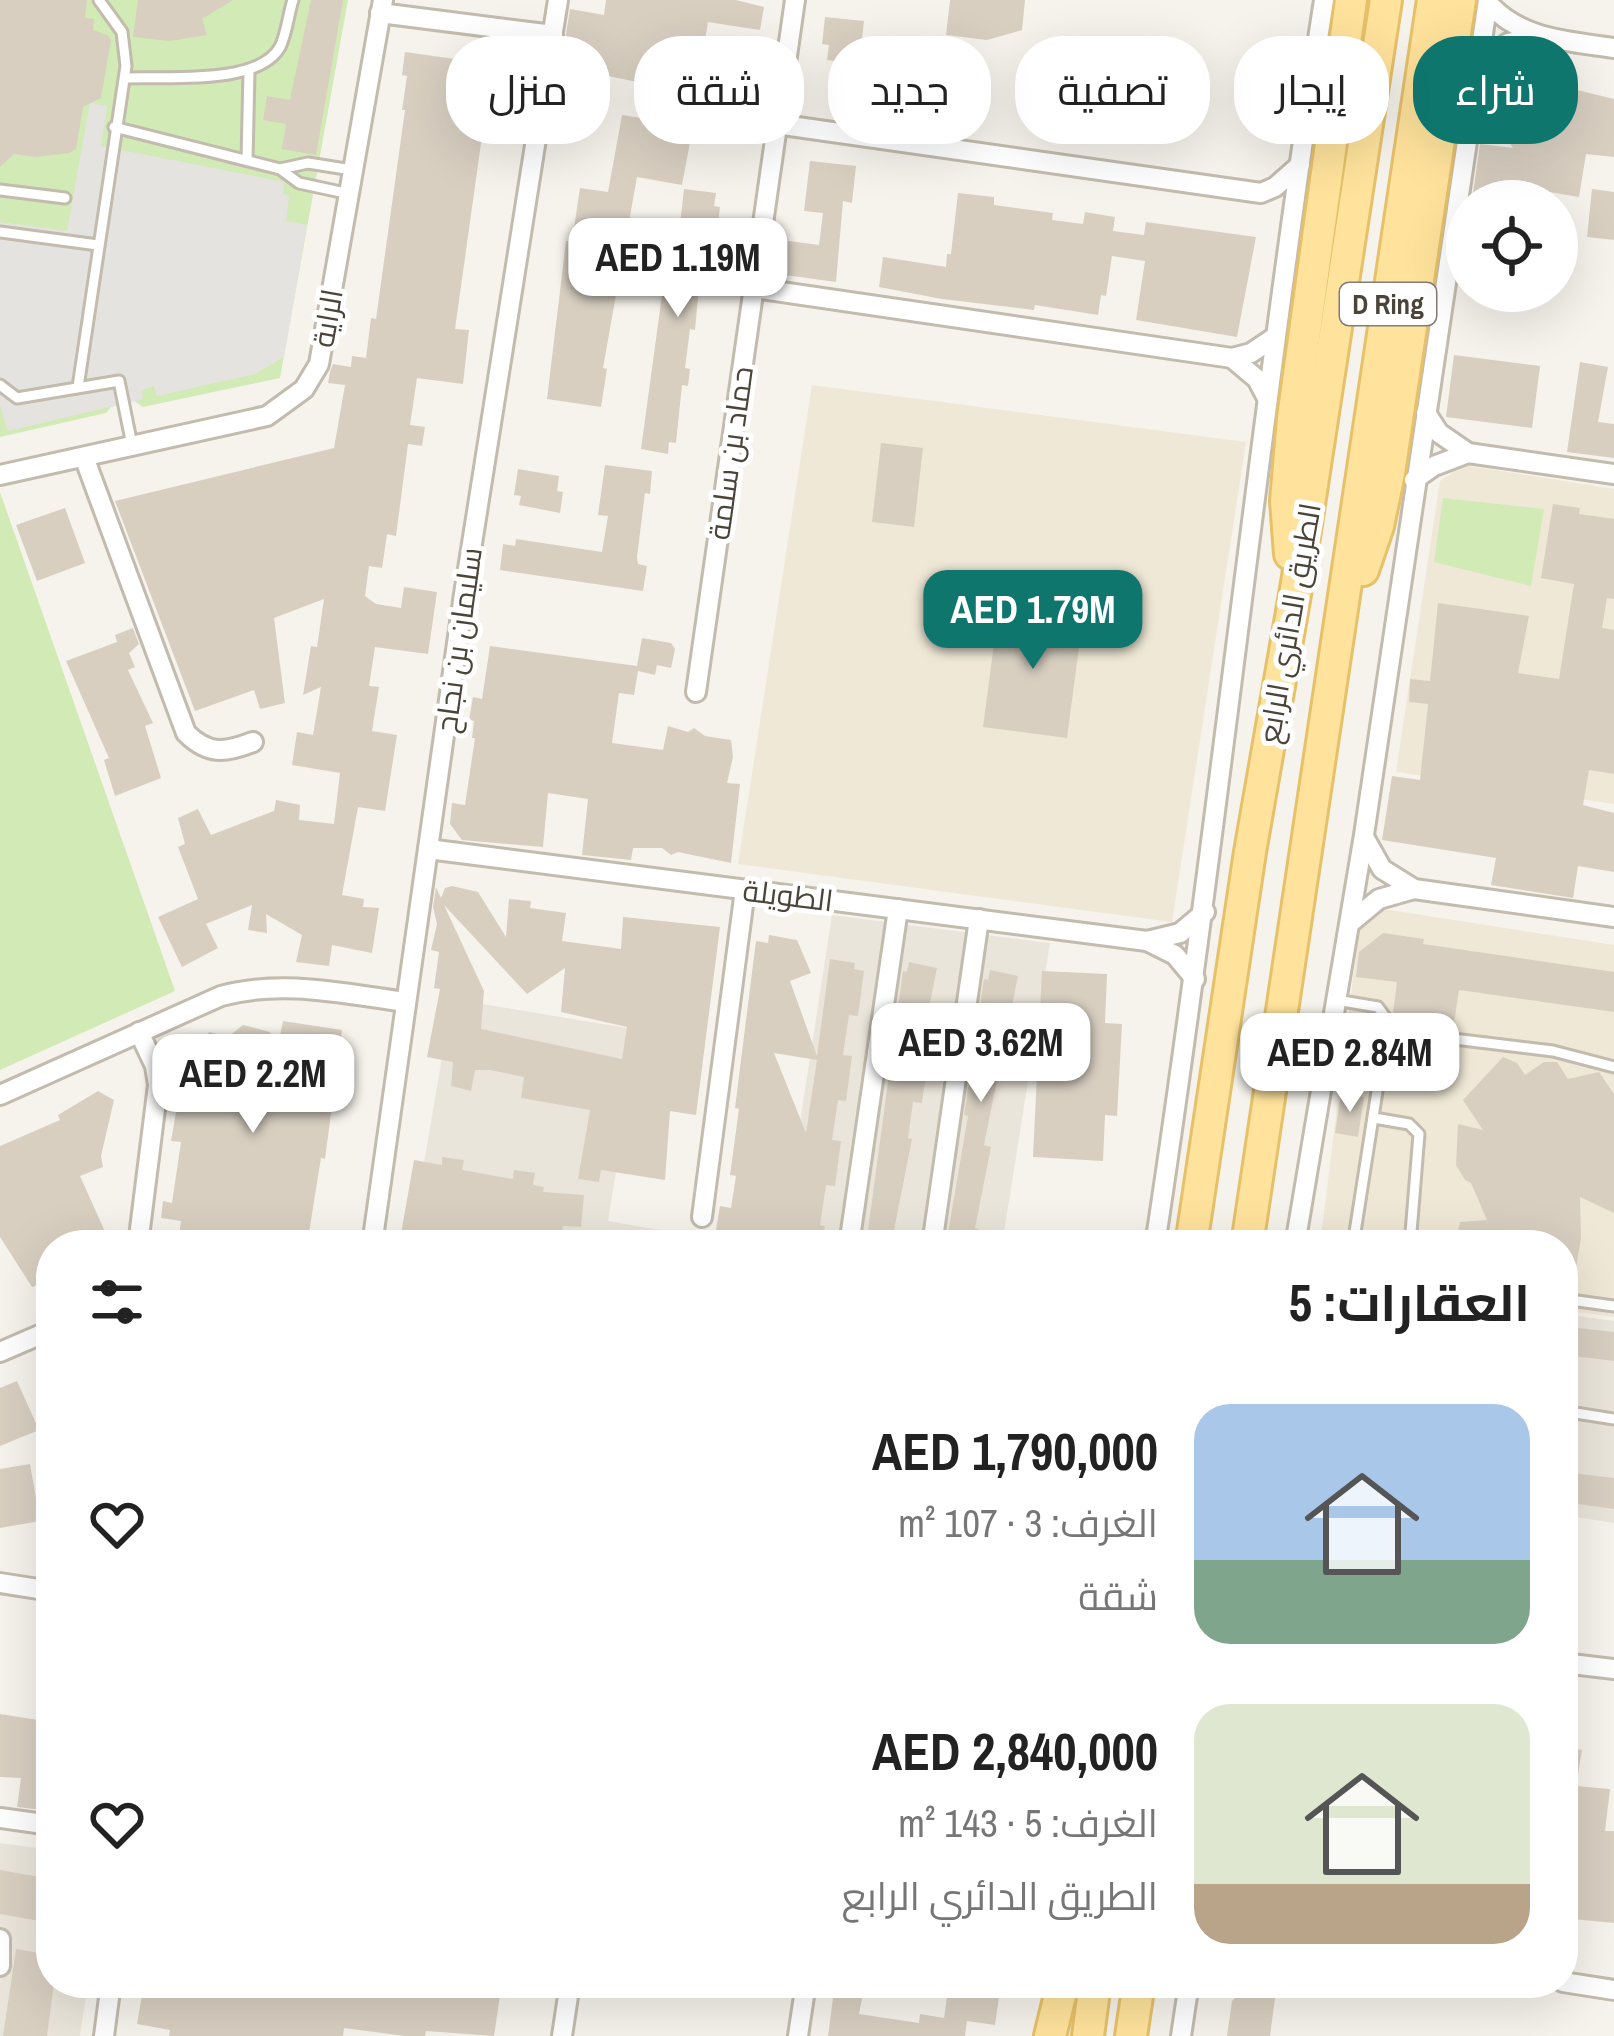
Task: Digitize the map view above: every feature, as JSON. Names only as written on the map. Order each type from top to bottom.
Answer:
[{"type":"main road","name":"الطريق الدائري الرابع","points":[[1194,1230],[1386,0]]},
{"type":"main road","name":"الطريق الدائري الرابع","points":[[1249,1230],[1433,0]]},
{"type":"main road","points":[[1469,36],[1479,1]]},
{"type":"main road","name":"D Ring","points":[[1298,583],[1286,529],[1287,488],[1349,15]]},
{"type":"main road","points":[[1344,607],[1370,554],[1384,500],[1438,144]]},
{"type":"main road","points":[[1049,2036],[1060,1998]]},
{"type":"main road","points":[[1088,2036],[1093,1998]]},
{"type":"main road","points":[[1131,2036],[1137,1998]]},
{"type":"main road","points":[[1150,2036],[1151,1998]]},
{"type":"street","name":"سليمان بن نجاح","points":[[374,1230],[464,594],[558,0]]},
{"type":"street","name":"حماد بن سلمة","points":[[789,36],[795,0]]},
{"type":"street","name":"الطريق الدائري الرابع","points":[[1319,36],[1324,0]]},
{"type":"street","points":[[1479,1],[1537,36]]},
{"type":"street","points":[[1479,1],[1479,36]]},
{"type":"street","points":[[382,7],[553,35]]},
{"type":"street","name":"الراية","points":[[0,475],[267,416],[304,388],[319,364],[382,7]]},
{"type":"street","points":[[1578,43],[1614,48]]},
{"type":"street","points":[[804,128],[1261,193],[1300,165]]},
{"type":"street","name":"حماد بن سلمة","points":[[696,692],[773,144]]},
{"type":"street","name":"الطريق الدائري الرابع","points":[[1157,1230],[1205,912],[1303,144]]},
{"type":"street","points":[[1299,1230],[1468,144]]},
{"type":"street","points":[[1261,193],[1291,229]]},
{"type":"street","points":[[754,288],[1232,358],[1251,353],[1275,337]]},
{"type":"street","points":[[1232,358],[1257,379],[1267,398]]},
{"type":"street","points":[[1426,413],[1439,433],[1468,453],[1614,474]]},
{"type":"street","points":[[1414,480],[1468,453]]},
{"type":"street","points":[[84,457],[186,733],[209,751],[230,751],[253,742]]},
{"type":"street","points":[[1364,836],[1382,869],[1414,889]]},
{"type":"street","name":"الطويلة","points":[[428,849],[1148,941]]},
{"type":"street","points":[[1350,923],[1378,899],[1414,889],[1614,917]]},
{"type":"street","points":[[701,1217],[745,890]]},
{"type":"street","points":[[851,1230],[898,909]]},
{"type":"street","points":[[1148,941],[1180,933],[1205,912]]},
{"type":"street","points":[[934,1230],[979,919]]},
{"type":"street","points":[[1148,941],[1175,955],[1196,979]]},
{"type":"street","points":[[0,1095],[221,996],[269,986],[406,1002]]},
{"type":"street","points":[[139,1032],[149,1048],[158,1085],[139,1230]]},
{"type":"street","points":[[0,1352],[36,1336]]},
{"type":"street","points":[[0,1583],[36,1589]]},
{"type":"street","points":[[1578,1665],[1614,1669]]},
{"type":"street","points":[[0,1818],[36,1823]]},
{"type":"street","points":[[0,1940],[0,1966]]},
{"type":"street","points":[[1578,1984],[1614,1990]]},
{"type":"street","points":[[104,2036],[109,1998]]},
{"type":"street","points":[[562,2036],[568,1998]]},
{"type":"street","points":[[798,2036],[804,1998]]},
{"type":"street","points":[[1049,2036],[1053,1998]]},
{"type":"street","points":[[1180,2036],[1186,1998]]},
{"type":"lane","points":[[78,387],[126,49],[122,32],[99,0]]},
{"type":"lane","points":[[124,77],[249,71],[261,66],[280,47],[293,0]]},
{"type":"lane","points":[[247,160],[249,71]]},
{"type":"lane","points":[[114,128],[280,169],[306,186],[350,194]]},
{"type":"lane","points":[[280,169],[308,163],[354,171]]},
{"type":"lane","points":[[0,190],[65,198]]},
{"type":"lane","points":[[0,232],[98,245]]},
{"type":"lane","points":[[0,385],[17,398],[119,381],[132,446]]},
{"type":"lane","points":[[1336,1000],[1378,1006],[1386,1015],[1388,1030],[1355,1230]]},
{"type":"lane","points":[[1388,1030],[1553,1051],[1614,1067]]},
{"type":"lane","points":[[1374,1118],[1409,1124],[1419,1134],[1410,1230]]},
{"type":"lane","points":[[1578,1301],[1614,1306]]},
{"type":"lane","points":[[1578,1414],[1614,1419]]},
{"type":"shaded area","points":[[90,103],[107,106],[101,146],[284,182],[283,194],[289,196],[286,221],[307,225],[284,357],[255,374],[157,396],[154,386],[142,390],[143,399],[8,431],[0,406],[0,222],[67,231]]},
{"type":"shaded area","points":[[812,385],[1246,442],[1172,922],[738,864]]},
{"type":"shaded area","points":[[1464,465],[1614,489],[1614,804],[1396,772],[1440,481]]},
{"type":"shaded area","points":[[1377,908],[1614,945],[1614,1317],[1578,1312],[1578,1230],[1322,1230],[1359,930]]},
{"type":"shaded area","points":[[832,915],[1050,943],[1004,1230],[783,1230]]},
{"type":"shaded area","points":[[452,999],[639,1030],[608,1221],[660,1230],[413,1230]]},
{"type":"shaded area","points":[[1578,1316],[1614,1321],[1614,1523],[1578,1517]]},
{"type":"shaded area","points":[[0,1843],[36,1848],[36,1998],[86,1998],[80,2036],[0,2036]]},
{"type":"green space","points":[[0,0],[348,0],[280,378],[143,407],[134,401],[106,413],[0,437]]},
{"type":"green space","points":[[0,492],[175,991],[0,1070]]},
{"type":"green space","points":[[1443,498],[1544,509],[1531,586],[1434,562]]},
{"type":"building","points":[[0,0],[87,0],[85,18],[94,19],[93,30],[111,40],[101,98],[83,107],[76,149],[69,153],[14,154],[0,167]]},
{"type":"building","points":[[138,0],[233,0],[202,19],[207,35],[170,41],[133,37]]},
{"type":"building","points":[[311,0],[343,0],[316,155],[282,149],[286,124],[263,120],[267,96],[290,100]]},
{"type":"building","points":[[606,0],[736,0],[764,7],[760,30],[708,22],[706,36],[634,36],[634,81],[610,76],[610,36],[566,36],[570,9],[604,15]]},
{"type":"building","points":[[950,0],[1025,0],[1022,30],[991,39],[946,35]]},
{"type":"building","points":[[825,17],[864,21],[862,36],[828,36],[828,45],[822,44]]},
{"type":"building","points":[[405,52],[446,58],[446,144],[481,144],[455,329],[469,330],[463,384],[417,378],[410,425],[425,427],[422,446],[408,444],[396,536],[387,534],[382,568],[369,566],[365,596],[376,604],[401,608],[404,587],[437,592],[428,654],[375,647],[369,686],[379,687],[372,731],[397,735],[385,811],[358,807],[342,895],[364,899],[363,907],[379,908],[372,953],[332,945],[329,966],[296,962],[302,935],[266,914],[267,933],[248,930],[252,905],[206,924],[218,948],[182,967],[158,917],[198,899],[178,847],[185,844],[178,818],[198,809],[211,835],[274,811],[276,800],[300,805],[299,820],[334,824],[340,773],[292,765],[297,732],[313,735],[321,687],[303,695],[324,599],[274,618],[285,703],[260,709],[254,690],[195,711],[115,501],[334,448],[345,385],[328,383],[330,372],[333,364],[351,367],[352,356],[366,358],[371,318],[376,319],[405,110],[407,76],[402,75]]},
{"type":"building","points":[[1578,90],[1614,99],[1614,157],[1586,154],[1579,197],[1578,180],[1475,180],[1480,144],[1513,148],[1510,144],[1578,144]]},
{"type":"building","points":[[622,115],[634,117],[634,144],[690,144],[682,185],[637,177],[603,368],[607,369],[601,407],[547,399],[566,241],[572,241],[580,188],[608,192]]},
{"type":"building","points":[[810,161],[856,166],[852,203],[843,201],[836,282],[778,274],[782,240],[819,245],[823,213],[804,211]]},
{"type":"building","points":[[684,189],[716,193],[714,206],[720,207],[718,224],[712,223],[705,278],[700,277],[695,330],[690,329],[685,368],[690,369],[688,386],[682,385],[676,443],[669,442],[668,454],[641,449],[662,295],[666,295],[672,243],[678,243]]},
{"type":"building","points":[[1592,189],[1614,192],[1614,240],[1587,237]]},
{"type":"building","points":[[958,193],[994,197],[994,205],[1053,213],[1052,220],[1083,224],[1085,212],[1115,217],[1113,231],[1144,235],[1146,222],[1256,237],[1237,337],[1136,320],[1145,261],[1112,256],[1098,315],[942,299],[879,287],[883,257],[946,267]]},
{"type":"building","points":[[1454,355],[1540,366],[1532,428],[1446,417]]},
{"type":"building","points":[[1580,362],[1608,367],[1598,422],[1614,424],[1614,458],[1567,452]]},
{"type":"building","points":[[881,443],[923,448],[914,527],[872,522]]},
{"type":"building","points":[[605,465],[652,471],[637,557],[638,564],[647,566],[643,591],[500,570],[503,544],[515,546],[516,539],[602,552],[608,516],[598,515]]},
{"type":"building","points":[[518,469],[559,476],[560,513],[519,505],[521,496],[514,495]]},
{"type":"building","points":[[1553,504],[1614,519],[1614,599],[1607,598],[1602,628],[1614,630],[1614,774],[1589,770],[1583,805],[1614,813],[1614,872],[1578,866],[1573,898],[1491,885],[1496,858],[1382,840],[1392,776],[1420,780],[1428,704],[1409,702],[1410,679],[1430,681],[1438,603],[1529,616],[1518,673],[1559,679],[1574,584],[1541,578]]},
{"type":"building","points":[[65,508],[85,563],[37,581],[16,525]]},
{"type":"building","points":[[999,606],[1083,617],[1067,738],[983,727]]},
{"type":"building","points":[[133,628],[139,644],[129,653],[135,667],[128,670],[153,723],[145,726],[161,778],[115,796],[104,760],[109,758],[66,661],[117,642],[115,635]]},
{"type":"building","points":[[642,638],[671,643],[675,649],[671,668],[657,665],[655,675],[638,671],[634,695],[619,693],[612,743],[663,750],[668,726],[688,732],[694,728],[705,736],[731,740],[727,783],[740,784],[731,863],[678,852],[671,855],[662,848],[633,848],[631,860],[582,855],[588,799],[548,793],[543,847],[462,840],[450,824],[452,803],[465,805],[475,738],[474,721],[469,720],[473,697],[482,699],[490,646],[637,666]]},
{"type":"building","points":[[436,887],[441,898],[445,888],[478,892],[506,937],[509,899],[531,901],[530,908],[566,913],[562,941],[621,949],[623,917],[720,927],[696,1115],[670,1111],[665,1180],[601,1170],[599,1182],[578,1179],[590,1110],[521,1098],[524,1077],[490,1070],[475,1070],[471,1091],[451,1086],[453,1062],[427,1057],[440,989],[434,988],[439,952],[431,950],[437,924],[433,907]],"holes":[[[444,905],[527,994],[565,968],[561,1012],[627,1027],[622,1059],[481,1029],[484,991]]]},
{"type":"building","points":[[1383,933],[1424,939],[1423,944],[1614,972],[1614,1012],[1459,990],[1453,1030],[1397,1023],[1393,1013],[1397,982],[1356,977],[1359,952]]},
{"type":"building","points":[[769,935],[797,940],[811,973],[790,981],[817,1056],[830,959],[855,963],[854,969],[864,971],[858,1016],[849,1015],[843,1055],[852,1056],[846,1101],[838,1100],[832,1140],[841,1141],[835,1186],[826,1185],[820,1225],[824,1230],[716,1230],[720,1206],[731,1208],[736,1176],[730,1175],[739,1109],[735,1108],[756,941],[768,943]],"holes":[[[774,1053],[817,1060],[806,1133]]]},
{"type":"building","points":[[909,962],[937,968],[919,1057],[928,1058],[922,1103],[913,1102],[908,1138],[912,1139],[894,1230],[868,1230],[903,971],[907,972]]},
{"type":"building","points":[[990,970],[1018,976],[984,1145],[991,1147],[975,1228],[979,1230],[949,1230],[984,979],[988,980]]},
{"type":"building","points":[[1042,971],[1107,974],[1105,1023],[1122,1024],[1117,1116],[1105,1115],[1103,1161],[1033,1157]]},
{"type":"building","points":[[283,1021],[342,1030],[325,1159],[321,1158],[309,1230],[180,1230],[181,1221],[161,1218],[163,1201],[172,1203],[181,1142],[171,1141],[184,1067],[200,1064],[201,1045],[209,1032],[228,1037],[243,1025],[270,1032],[271,1056],[276,1057]]},
{"type":"building","points":[[1503,1057],[1517,1063],[1525,1075],[1544,1062],[1557,1062],[1568,1079],[1599,1072],[1614,1094],[1614,1213],[1580,1197],[1578,1256],[1578,1230],[1458,1230],[1460,1222],[1487,1220],[1471,1183],[1456,1165],[1458,1124],[1483,1130],[1463,1100]]},
{"type":"building","points":[[98,1091],[114,1100],[101,1156],[103,1167],[80,1176],[104,1230],[36,1230],[36,1286],[32,1287],[0,1237],[0,1146],[60,1120],[58,1115]]},
{"type":"building","points":[[1341,1094],[1364,1097],[1358,1137],[1335,1133]]},
{"type":"building","points":[[442,1157],[464,1160],[462,1170],[513,1179],[514,1170],[535,1173],[533,1185],[544,1187],[543,1192],[584,1195],[581,1227],[402,1230],[414,1160],[442,1165]]},
{"type":"building","points":[[1578,1328],[1614,1332],[1614,1361],[1578,1357]]},
{"type":"building","points":[[17,1381],[36,1431],[0,1446],[0,1388]]},
{"type":"building","points":[[30,1464],[36,1522],[0,1528],[0,1469]]},
{"type":"building","points":[[1578,1474],[1614,1478],[1614,1509],[1578,1504]]},
{"type":"building","points":[[0,1714],[36,1720],[36,1809],[17,1807],[21,1778],[0,1777]]},
{"type":"building","points":[[1578,1786],[1610,1789],[1605,1831],[1614,1831],[1614,1923],[1578,1919]]},
{"type":"building","points":[[0,1870],[36,1876],[36,1920],[0,1914]]},
{"type":"building","points":[[16,1949],[36,1952],[36,1998],[52,1998],[47,2036],[3,2036]]},
{"type":"building","points":[[141,1998],[500,1998],[494,2036],[426,2031],[425,2036],[405,2036],[344,2028],[343,2036],[169,2036],[170,2030],[137,2024]]},
{"type":"building","points":[[833,1998],[862,1998],[859,2014],[919,2023],[920,2014],[944,2018],[947,1998],[999,1998],[995,2025],[967,2021],[965,2036],[828,2036]]},
{"type":"building","points":[[1275,1998],[1270,2036],[1227,2036],[1232,2001]]}]
